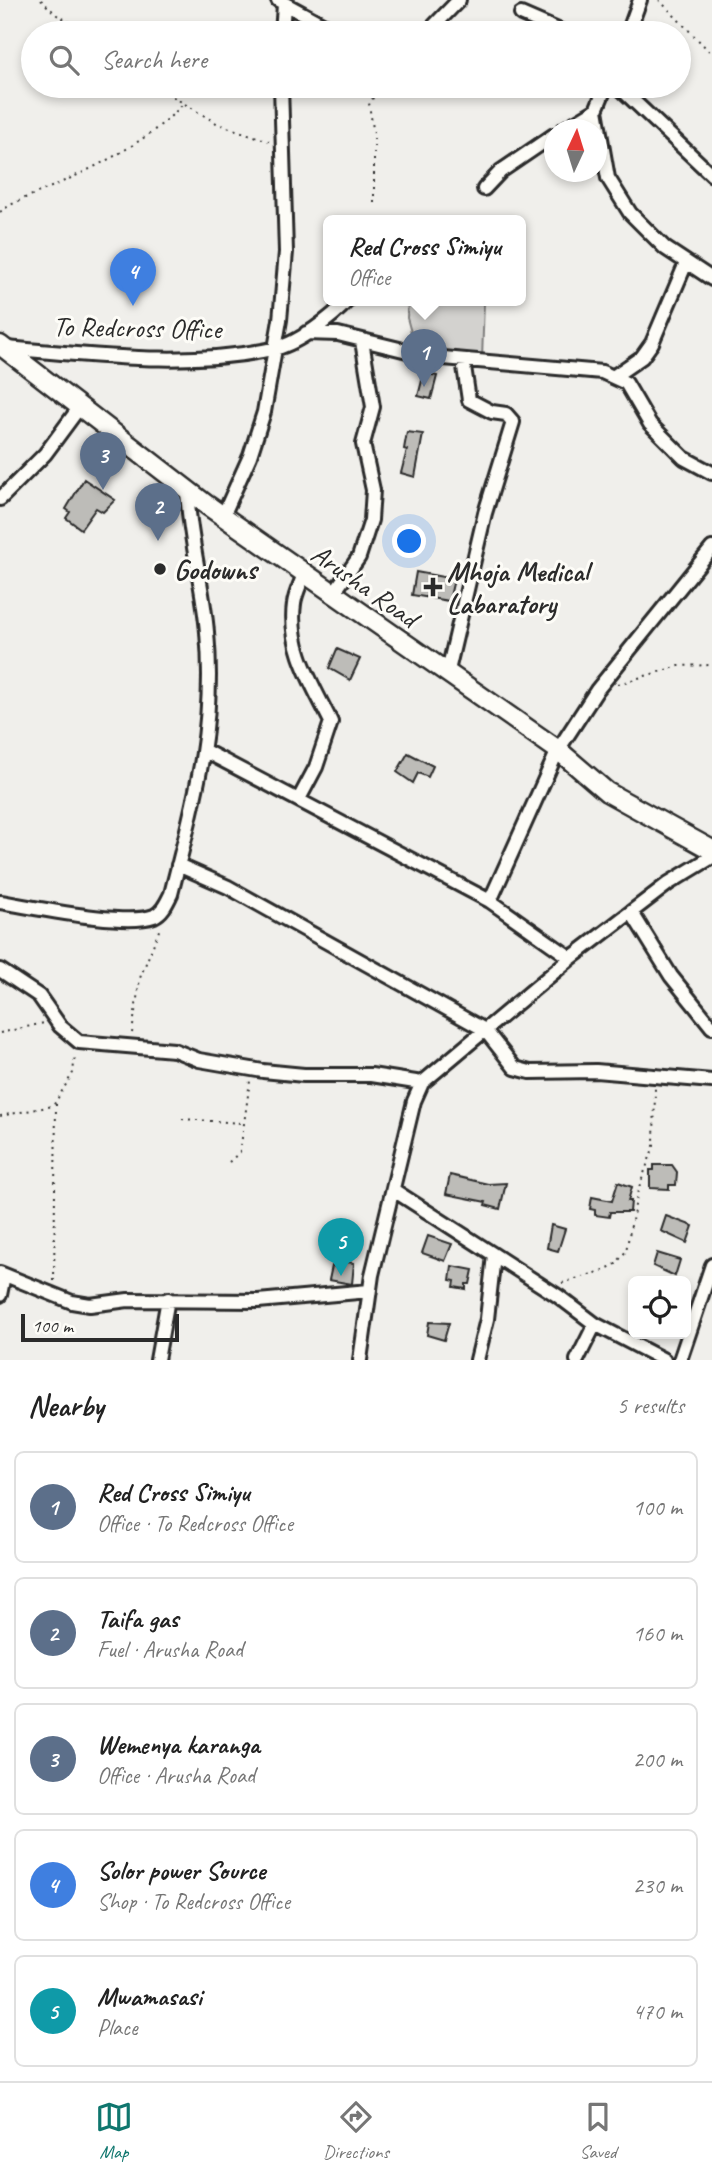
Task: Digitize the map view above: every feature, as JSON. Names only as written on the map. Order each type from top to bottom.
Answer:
[{"type":"main road","name":"Arusha Road","points":[[2,346],[79,408],[223,516],[558,750],[607,792],[712,850]]},
{"type":"street","points":[[439,21],[459,0]]},
{"type":"street","points":[[632,21],[640,0]]},
{"type":"street","points":[[282,21],[281,2],[323,21]]},
{"type":"street","points":[[522,13],[539,21]]},
{"type":"street","points":[[223,516],[250,456],[273,372],[286,252],[282,98]]},
{"type":"street","points":[[576,119],[601,98]]},
{"type":"street","points":[[601,98],[608,178],[618,195],[664,248],[712,279]]},
{"type":"street","points":[[631,98],[712,175]]},
{"type":"street","points":[[484,189],[501,171],[544,142]]},
{"type":"street","points":[[613,377],[642,357],[652,343],[686,263]]},
{"type":"street","name":"To Redcross Office","points":[[2,346],[166,358],[274,348],[306,333],[336,314],[343,306]]},
{"type":"street","name":"To Redcross Office","points":[[306,333],[338,334],[463,360],[562,366],[602,372],[626,383],[650,424],[684,458],[712,473]]},
{"type":"street","points":[[333,594],[359,557],[370,520],[373,491],[363,444],[373,407],[362,341]]},
{"type":"street","points":[[447,675],[485,513],[513,422],[506,414],[492,412],[469,400],[463,360]]},
{"type":"street","points":[[0,499],[45,454],[79,408]]},
{"type":"street","points":[[0,902],[123,918],[153,916],[166,905],[205,751],[209,706],[207,631],[189,535],[187,489]]},
{"type":"street","points":[[490,901],[558,750],[597,690],[712,548]]},
{"type":"street","points":[[299,799],[316,767],[331,722],[305,674],[296,639],[294,604],[304,574]]},
{"type":"street","points":[[205,751],[490,901],[572,958]]},
{"type":"street","points":[[360,1360],[369,1290],[395,1191],[414,1101],[422,1083],[572,958],[669,883],[712,857]]},
{"type":"street","points":[[178,864],[218,882],[485,1030],[515,1069],[656,1075],[712,1081]]},
{"type":"street","points":[[632,913],[663,965],[712,1027]]},
{"type":"street","points":[[0,971],[39,996],[73,1040],[127,1048],[174,1050],[199,1060],[252,1069],[304,1075],[371,1075],[422,1083]]},
{"type":"street","points":[[395,1191],[544,1287],[595,1324],[664,1360]]},
{"type":"street","points":[[477,1360],[487,1319],[495,1255]]},
{"type":"street","points":[[680,1360],[712,1265]]},
{"type":"street","points":[[0,1295],[2,1274],[90,1305],[168,1299],[258,1301],[369,1290]]},
{"type":"street","points":[[156,1360],[168,1299]]},
{"type":"street","points":[[577,1360],[595,1324]]},
{"type":"path","points":[[41,0],[68,21]]},
{"type":"path","points":[[659,0],[680,21]]},
{"type":"path","points":[[691,33],[712,54]]},
{"type":"path","points":[[174,98],[218,124],[284,145]]},
{"type":"path","points":[[374,98],[368,112],[374,134],[374,203]]},
{"type":"path","points":[[0,212],[12,203],[50,188],[132,147],[169,120],[183,104]]},
{"type":"path","points":[[597,690],[679,666],[712,665]]},
{"type":"path","points":[[127,1048],[140,978],[166,905]]},
{"type":"path","points":[[0,1033],[55,1018]]},
{"type":"path","points":[[0,1116],[51,1108],[56,1103],[75,1069],[73,1040]]},
{"type":"path","points":[[229,1162],[240,1152],[242,1123],[252,1069]]},
{"type":"path","points":[[544,1287],[601,1271],[616,1264],[626,1251],[638,1190],[654,1146],[656,1075]]},
{"type":"path","points":[[53,1294],[57,1237],[56,1103]]},
{"type":"path","points":[[181,1119],[242,1123]]},
{"type":"shaded area","points":[[408,306],[484,306],[482,360],[415,347],[407,318]]},
{"type":"building","points":[[424,373],[437,376],[431,399],[418,396]]},
{"type":"building","points":[[407,432],[423,434],[415,477],[401,473],[407,450],[404,449]]},
{"type":"building","points":[[84,479],[115,500],[103,512],[96,508],[81,529],[66,518],[70,512],[66,509]]},
{"type":"building","name":"Mhoja Medical Labaratory","points":[[416,572],[454,579],[449,601],[412,595]]},
{"type":"building","points":[[337,649],[360,659],[350,680],[329,668]]},
{"type":"building","points":[[408,753],[433,766],[428,777],[418,773],[413,783],[397,772]]},
{"type":"building","points":[[654,1165],[672,1165],[677,1172],[676,1185],[669,1185],[669,1189],[650,1188],[650,1170],[654,1170]]},
{"type":"building","points":[[450,1175],[488,1184],[506,1183],[500,1209],[485,1205],[486,1202],[446,1194]]},
{"type":"building","points":[[618,1182],[632,1187],[628,1201],[631,1201],[630,1212],[610,1212],[609,1217],[595,1215],[595,1210],[590,1209],[592,1197],[612,1201]]},
{"type":"building","points":[[666,1216],[693,1226],[687,1243],[661,1231]]},
{"type":"building","points":[[551,1225],[565,1229],[558,1251],[547,1248]]},
{"type":"building","points":[[428,1236],[452,1244],[445,1261],[422,1253]]},
{"type":"building","points":[[657,1253],[680,1260],[675,1276],[653,1266]]},
{"type":"building","points":[[340,1261],[354,1263],[352,1284],[329,1280],[332,1266],[339,1267]]},
{"type":"building","points":[[452,1266],[473,1270],[466,1289],[454,1287],[455,1281],[450,1280]]},
{"type":"building","points":[[429,1322],[449,1323],[444,1340],[427,1335]]},
{"type":"place","name":"Solor power Source","points":[[133,306]]},
{"type":"place","name":"Red Cross Simiyu","points":[[424,387]]},
{"type":"place","name":"Wemenya karanga","points":[[103,490]]},
{"type":"place","name":"Taifa gas","points":[[158,541]]},
{"type":"place","name":"Godowns","points":[[160,569]]},
{"type":"place","name":"Mhoja Medical Labaratory","points":[[433,587]]},
{"type":"place","name":"Mwamasasi","points":[[341,1276]]}]
